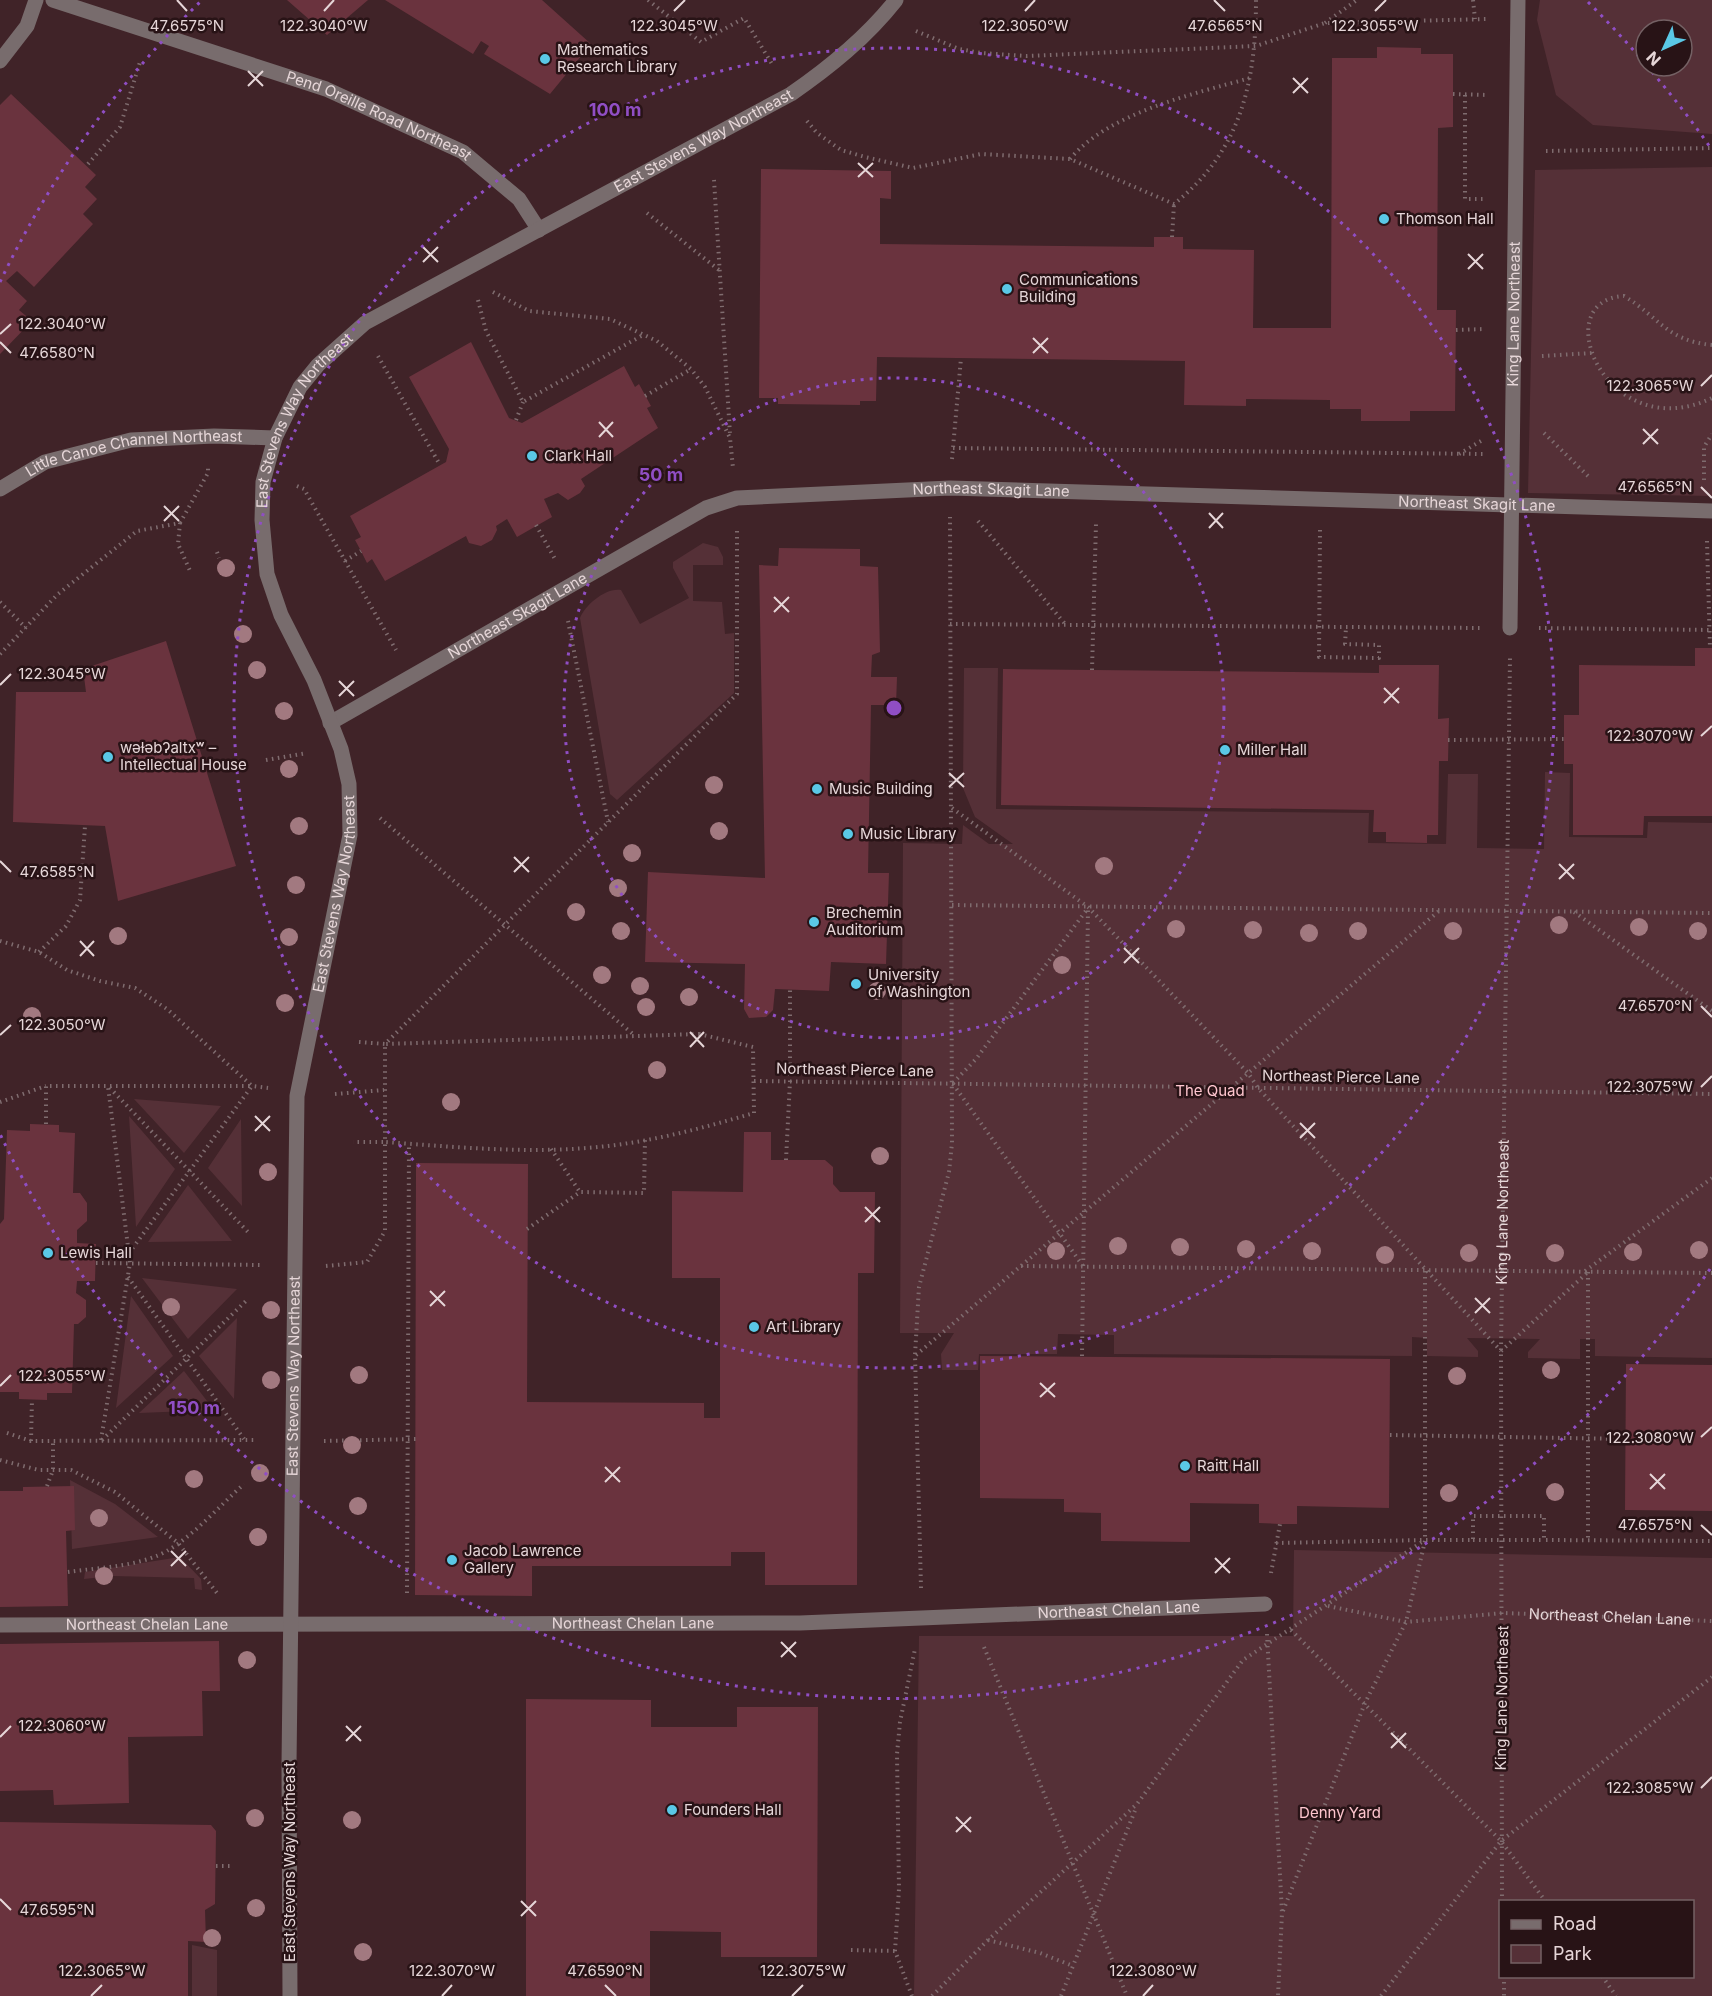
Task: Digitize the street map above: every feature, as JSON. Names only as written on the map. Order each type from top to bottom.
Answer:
[{"type":"street","points":[[0,61],[27,27],[36,0]]},
{"type":"street","name":"Pend Oreille Road Northeast","points":[[53,0],[326,89],[463,152],[519,199],[539,230]]},
{"type":"street","name":"East Stevens Way Northeast","points":[[290,1996],[291,1624],[297,1096],[350,835],[349,784],[341,749],[314,680],[280,615],[267,574],[262,520],[263,482],[275,438],[307,378],[341,343],[365,323],[790,94],[827,69],[860,40],[896,0]]},
{"type":"street","name":"King Lane Northeast","points":[[1510,628],[1518,0]]},
{"type":"street","name":"Little Canoe Channel Northeast","points":[[0,489],[45,462],[131,440],[214,436],[275,438]]},
{"type":"street","name":"Northeast Skagit Lane","points":[[330,723],[706,508],[737,498],[950,488],[1709,511]]},
{"type":"street","name":"Northeast Chelan Lane","points":[[0,1625],[800,1623],[1265,1604]]},
{"type":"path","points":[[648,0],[700,42],[744,18],[772,64]]},
{"type":"path","points":[[1172,237],[1174,204],[1197,185],[1228,142],[1242,111],[1251,78],[1256,46],[1256,0]]},
{"type":"path","points":[[1325,23],[1357,0]]},
{"type":"path","points":[[1473,0],[1475,19]]},
{"type":"path","points":[[916,31],[959,49],[1026,56],[1256,46],[1325,23],[1516,18]]},
{"type":"path","points":[[88,164],[120,127],[140,62]]},
{"type":"path","points":[[1070,159],[1083,143],[1127,120],[1180,97],[1251,78]]},
{"type":"path","points":[[1452,94],[1486,95]]},
{"type":"path","points":[[1465,95],[1465,199],[1515,200]]},
{"type":"path","points":[[804,116],[817,133],[841,150],[913,168],[981,153],[1070,159],[1174,204]]},
{"type":"path","points":[[1515,151],[1712,148]]},
{"type":"path","points":[[316,1266],[366,1262],[385,1231],[385,1044],[737,694],[737,498],[730,438],[714,180]]},
{"type":"path","points":[[647,213],[719,270]]},
{"type":"path","points":[[493,292],[529,311],[610,319],[657,341],[691,369],[705,387],[730,438]]},
{"type":"path","points":[[1712,345],[1692,343],[1673,335],[1624,296],[1610,297],[1593,310],[1587,335],[1592,353],[1605,378],[1632,400],[1651,407],[1674,409],[1698,404],[1712,398]]},
{"type":"path","points":[[478,300],[486,331],[523,402]]},
{"type":"path","points":[[1456,330],[1480,329]]},
{"type":"path","points":[[516,420],[523,402],[643,335]]},
{"type":"path","points":[[1512,357],[1592,353]]},
{"type":"path","points":[[378,356],[440,465]]},
{"type":"path","points":[[954,441],[961,358]]},
{"type":"path","points":[[645,396],[691,369]]},
{"type":"path","points":[[1710,648],[1709,511],[1704,447],[1712,434]]},
{"type":"path","points":[[953,448],[1512,454]]},
{"type":"path","points":[[191,573],[178,544],[180,523],[208,473]]},
{"type":"path","points":[[297,486],[304,489],[411,676]]},
{"type":"path","points":[[912,1996],[895,1951],[900,1889],[897,1754],[900,1722],[922,1618],[915,1355],[921,1274],[951,1158],[953,1083],[950,488]]},
{"type":"path","points":[[950,488],[1066,625]]},
{"type":"path","points":[[1092,670],[1097,493]]},
{"type":"path","points":[[1320,500],[1319,657],[1379,658],[1379,645],[1345,644],[1346,627]]},
{"type":"path","points":[[0,654],[58,594],[137,531],[180,523]]},
{"type":"path","points":[[536,525],[557,563],[608,822]]},
{"type":"path","points":[[345,561],[361,551]]},
{"type":"path","points":[[217,552],[219,558]]},
{"type":"path","points":[[0,602],[26,628]]},
{"type":"path","points":[[950,624],[1302,627]]},
{"type":"path","name":"King Lane Northeast","points":[[1502,1900],[1501,1351],[1509,667]]},
{"type":"path","points":[[1448,740],[1564,739]]},
{"type":"path","points":[[266,760],[307,753]]},
{"type":"path","points":[[349,784],[381,819],[635,1035]]},
{"type":"path","points":[[952,807],[1088,907],[1248,1072],[1258,1088],[1501,1351],[1587,1271],[1712,1178]]},
{"type":"path","points":[[39,952],[66,926],[80,900],[85,826]]},
{"type":"path","points":[[952,905],[1712,913]]},
{"type":"path","points":[[953,1083],[976,1059],[1088,907]]},
{"type":"path","points":[[1082,1356],[1088,907]]},
{"type":"path","points":[[915,1355],[1440,910]]},
{"type":"path","points":[[1574,912],[1712,1011]]},
{"type":"path","points":[[0,941],[39,952],[67,970],[100,981],[135,988],[167,1009],[252,1086]]},
{"type":"path","points":[[786,1160],[790,1081],[790,990]]},
{"type":"path","name":"Northeast Pierce Lane","points":[[353,1142],[514,1150],[599,1147],[688,1132],[754,1113],[753,1047],[699,1034],[385,1044],[359,1042]]},
{"type":"path","name":"Northeast Pierce Lane","points":[[754,1081],[1712,1094]]},
{"type":"path","points":[[953,1083],[1083,1267]]},
{"type":"path","points":[[0,1102],[46,1086],[252,1086],[271,1088]]},
{"type":"path","points":[[46,1086],[46,1124]]},
{"type":"path","points":[[108,1086],[249,1233]]},
{"type":"path","points":[[102,1440],[130,1263],[108,1086]]},
{"type":"path","points":[[129,1254],[252,1086]]},
{"type":"path","points":[[335,1095],[384,1090]]},
{"type":"path","points":[[527,1229],[580,1192],[644,1193],[645,1139]]},
{"type":"path","points":[[407,1624],[409,1144]]},
{"type":"path","points":[[551,1149],[580,1192]]},
{"type":"path","points":[[96,1263],[261,1265]]},
{"type":"path","points":[[1021,1266],[1712,1273]]},
{"type":"path","points":[[1282,1913],[1365,1703],[1406,1622],[1425,1540],[1425,1270]]},
{"type":"path","points":[[1587,1271],[1588,1540]]},
{"type":"path","points":[[128,1276],[245,1440]]},
{"type":"path","points":[[102,1440],[248,1299]]},
{"type":"path","points":[[32,1399],[32,1441]]},
{"type":"path","points":[[7,1433],[32,1441],[257,1440]]},
{"type":"path","points":[[1390,1435],[1625,1439]]},
{"type":"path","points":[[314,1441],[416,1439]]},
{"type":"path","points":[[47,1486],[53,1470],[53,1440]]},
{"type":"path","points":[[0,1460],[39,1470],[71,1470],[115,1492],[178,1543],[241,1624]]},
{"type":"path","points":[[68,1572],[134,1564],[157,1557],[178,1543],[244,1484]]},
{"type":"path","points":[[1473,1540],[1473,1516],[1544,1516],[1544,1540]]},
{"type":"path","points":[[1280,1524],[1276,1543],[1425,1540],[1712,1541]]},
{"type":"path","points":[[932,1996],[988,1940],[1137,1804],[1243,1660],[1292,1630],[1425,1540]]},
{"type":"path","points":[[1265,1604],[1501,1841],[1545,1900]]},
{"type":"path","points":[[1265,1604],[1282,1913],[1278,1996]]},
{"type":"path","name":"Northeast Chelan Lane","points":[[1328,1606],[1406,1622],[1503,1613],[1712,1621]]},
{"type":"path","points":[[971,1616],[1127,1996]]},
{"type":"path","points":[[1381,1996],[1501,1841],[1712,1677]]},
{"type":"path","points":[[1061,1996],[1137,1804]]},
{"type":"path","points":[[216,1866],[232,1866]]},
{"type":"path","points":[[988,1940],[1040,1953],[1072,1966]]},
{"type":"path","points":[[851,1950],[895,1951]]},
{"type":"path","points":[[1503,1978],[1504,1996]]},
{"type":"path","points":[[1603,1978],[1616,1996]]},
{"type":"shaded area","name":"University of Washington","points":[[0,0],[1712,0],[1712,1996],[0,1996]]},
{"type":"green space","points":[[1540,0],[1712,0],[1712,134],[1593,125],[1556,95],[1537,20]]},
{"type":"green space","points":[[1712,167],[1712,496],[1528,493],[1535,170]]},
{"type":"green space","points":[[703,543],[718,547],[723,557],[723,565],[693,565],[693,601],[722,602],[725,634],[734,633],[734,693],[617,800],[610,794],[580,618],[586,608],[609,591],[621,590],[640,624],[689,598],[673,568],[673,562]]},
{"type":"green space","name":"The Quad","points":[[964,668],[998,668],[996,809],[1369,813],[1368,843],[1446,844],[1448,774],[1478,774],[1477,848],[1544,849],[1545,772],[1570,773],[1569,837],[1647,838],[1648,822],[1712,823],[1712,1358],[1595,1356],[1595,1339],[1580,1339],[1580,1359],[1528,1358],[1528,1352],[1540,1339],[1467,1338],[1478,1351],[1478,1357],[1427,1356],[1427,1338],[1412,1337],[1412,1356],[1114,1354],[1114,1335],[1058,1334],[1057,1354],[979,1354],[978,1370],[942,1370],[941,1354],[954,1333],[900,1333],[903,843],[962,844],[963,825],[989,844],[1013,844],[975,817],[963,788]]},
{"type":"green space","points":[[134,1099],[221,1106],[184,1153]]},
{"type":"green space","points":[[129,1116],[175,1169],[136,1227]]},
{"type":"green space","points":[[241,1119],[242,1206],[208,1168]]},
{"type":"green space","points":[[188,1185],[232,1241],[148,1242]]},
{"type":"green space","points":[[142,1278],[237,1289],[188,1339]]},
{"type":"green space","points":[[131,1296],[173,1356],[116,1408]]},
{"type":"green space","points":[[237,1318],[234,1399],[199,1356]]},
{"type":"green space","points":[[184,1371],[214,1410],[139,1413]]},
{"type":"green space","points":[[70,1480],[115,1504],[158,1537],[72,1549]]},
{"type":"green space","name":"Denny Yard","points":[[1294,1550],[1712,1558],[1712,1996],[914,1996],[919,1636],[1293,1636]]},
{"type":"green space","points":[[180,1557],[201,1579],[202,1590],[195,1589],[194,1578],[113,1576],[84,1579],[85,1572]]},
{"type":"green space","points":[[192,1945],[217,1950],[217,1996],[192,1996]]},
{"type":"building","points":[[287,0],[368,0],[327,35]]},
{"type":"building","points":[[385,0],[542,0],[591,44],[550,94],[484,54],[489,46],[481,41],[473,54]]},
{"type":"building","name":"Communications Building","points":[[1377,47],[1421,48],[1421,54],[1453,54],[1453,127],[1438,128],[1437,310],[1456,310],[1455,411],[1410,411],[1410,421],[1361,421],[1361,409],[1330,409],[1330,400],[1246,399],[1246,406],[1184,405],[1185,361],[877,357],[876,401],[860,401],[860,405],[778,404],[778,398],[759,398],[761,169],[891,171],[891,199],[880,198],[880,244],[1154,247],[1154,237],[1183,237],[1183,249],[1254,250],[1253,328],[1331,328],[1332,58],[1377,58]]},
{"type":"building","points":[[11,94],[96,175],[85,187],[97,199],[83,214],[93,224],[34,287],[17,271],[6,281],[27,301],[19,310],[32,321],[0,354],[0,105]]},
{"type":"building","name":"Clark Hall","points":[[471,342],[509,418],[522,423],[624,366],[635,387],[639,384],[651,406],[647,408],[658,428],[581,479],[585,486],[580,493],[568,500],[558,493],[544,499],[552,517],[517,537],[507,519],[496,526],[497,530],[492,540],[481,546],[469,543],[466,536],[385,581],[372,559],[367,563],[355,540],[361,537],[350,516],[446,462],[449,449],[409,377]]},
{"type":"building","name":"Music Building","points":[[779,548],[860,549],[860,566],[878,567],[880,652],[872,655],[871,677],[897,677],[896,705],[871,705],[868,873],[889,873],[886,964],[831,962],[829,991],[775,989],[773,1010],[766,1017],[749,1018],[744,1009],[745,964],[645,962],[648,872],[765,878],[759,565],[778,566]]},
{"type":"building","name":"wǝɫǝbʔaltxʷ – Intellectual House","points":[[166,641],[236,866],[118,901],[105,826],[13,822],[16,692],[86,692],[83,669]]},
{"type":"building","points":[[1695,648],[1712,648],[1712,816],[1644,816],[1643,835],[1573,835],[1573,764],[1564,764],[1564,715],[1579,715],[1579,665],[1695,666]]},
{"type":"building","name":"Miller Hall","points":[[1379,665],[1439,665],[1438,719],[1449,718],[1448,761],[1439,761],[1438,835],[1427,835],[1427,843],[1386,842],[1386,832],[1373,832],[1374,810],[1001,805],[1003,669],[1379,673]]},
{"type":"building","name":"Lewis Hall","points":[[30,1124],[59,1125],[59,1132],[75,1133],[73,1193],[80,1193],[87,1203],[87,1221],[77,1230],[77,1243],[96,1244],[95,1281],[77,1281],[76,1293],[86,1300],[86,1317],[78,1324],[74,1324],[72,1393],[47,1393],[47,1400],[19,1399],[19,1392],[0,1392],[0,1224],[4,1219],[7,1130],[30,1131]]},
{"type":"building","points":[[744,1132],[771,1132],[771,1160],[825,1160],[833,1167],[833,1184],[840,1192],[875,1192],[874,1273],[858,1273],[857,1585],[765,1585],[765,1552],[731,1552],[731,1566],[532,1566],[532,1596],[415,1595],[416,1163],[528,1164],[527,1402],[704,1403],[704,1418],[720,1418],[720,1278],[672,1278],[672,1191],[743,1192]]},
{"type":"building","name":"Raitt Hall","points":[[980,1356],[1390,1359],[1389,1508],[1297,1506],[1297,1524],[1280,1524],[1259,1523],[1259,1504],[1190,1503],[1190,1542],[1101,1541],[1101,1513],[1064,1512],[1064,1499],[980,1498]]},
{"type":"building","points":[[1626,1364],[1712,1365],[1712,1511],[1625,1510]]},
{"type":"building","points":[[74,1486],[75,1530],[66,1531],[68,1606],[0,1607],[0,1491],[23,1491],[23,1487]]},
{"type":"building","points":[[219,1641],[220,1691],[202,1691],[203,1736],[128,1737],[129,1803],[54,1805],[53,1790],[0,1791],[0,1644]]},
{"type":"building","name":"Founders Hall","points":[[526,1699],[651,1700],[651,1727],[737,1727],[737,1707],[818,1707],[817,1957],[721,1957],[721,1932],[650,1931],[650,1996],[526,1996]]},
{"type":"building","points":[[0,1822],[211,1825],[216,1831],[215,1904],[205,1910],[206,1942],[188,1941],[188,1996],[0,1996]]},
{"type":"place","name":"Mathematics Research Library","points":[[545,59]]},
{"type":"place","name":"Thomson Hall","points":[[1384,219]]},
{"type":"place","name":"Communications Building","points":[[1007,289]]},
{"type":"place","name":"Clark Hall","points":[[532,456]]},
{"type":"place","name":"Miller Hall","points":[[1225,750]]},
{"type":"place","name":"wǝɫǝbʔaltxʷ – Intellectual House","points":[[108,757]]},
{"type":"place","name":"Music Building","points":[[817,789]]},
{"type":"place","name":"Music Library","points":[[848,834]]},
{"type":"place","name":"Brechemin Auditorium","points":[[814,922]]},
{"type":"place","name":"University of Washington","points":[[856,984]]},
{"type":"place","name":"Lewis Hall","points":[[48,1253]]},
{"type":"place","name":"Art Library","points":[[754,1327]]},
{"type":"place","name":"Raitt Hall","points":[[1185,1466]]},
{"type":"place","name":"Jacob Lawrence Gallery","points":[[452,1560]]},
{"type":"place","name":"Founders Hall","points":[[672,1810]]}]
